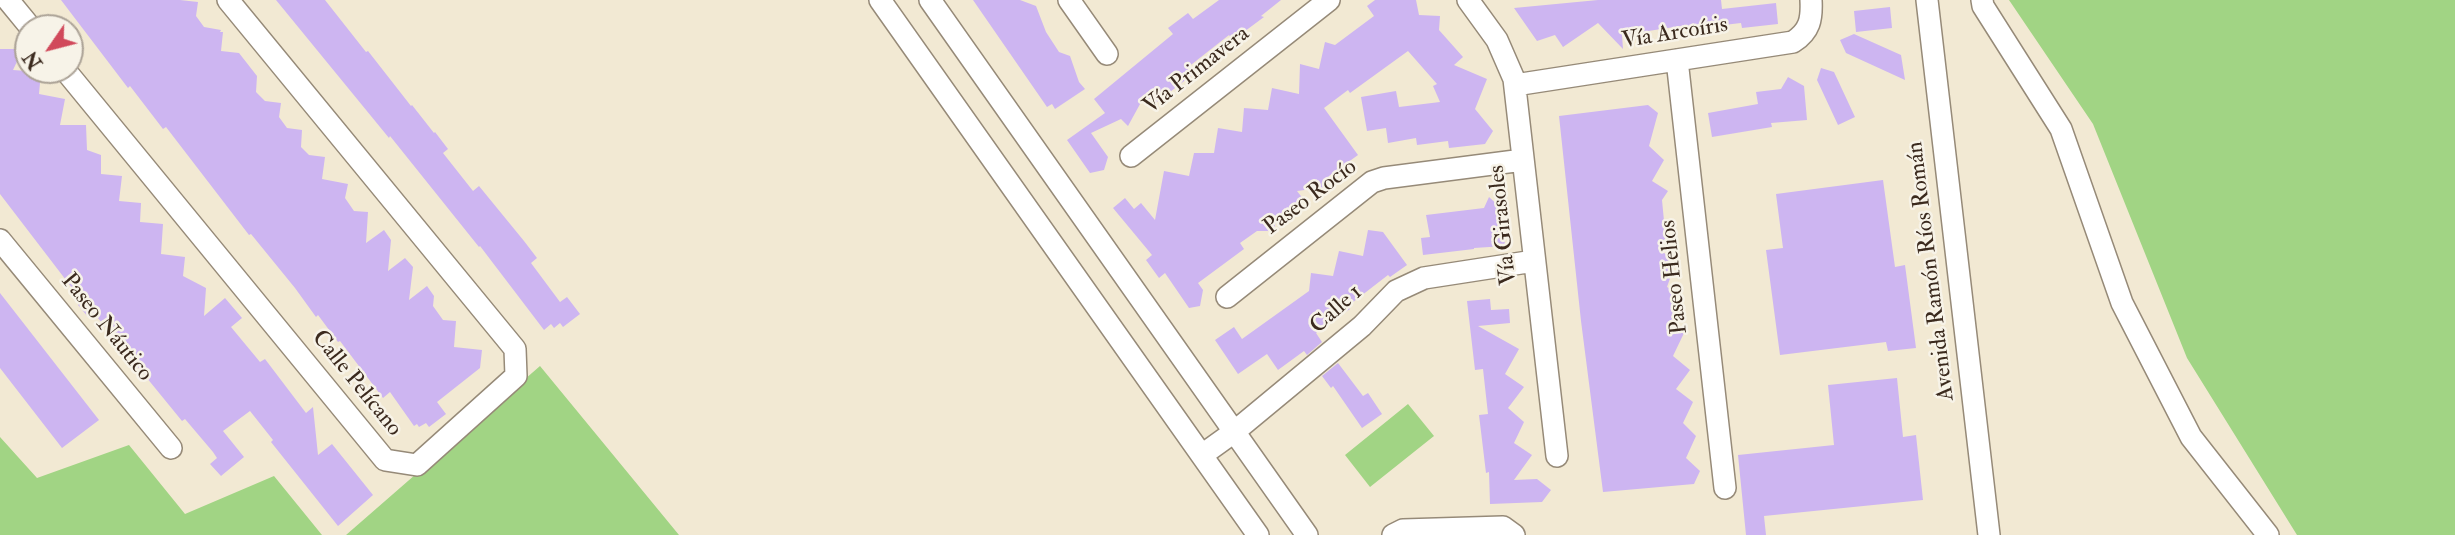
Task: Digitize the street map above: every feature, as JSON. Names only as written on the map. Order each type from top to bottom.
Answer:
[{"type":"street","points":[[8,0],[20,14]]},
{"type":"street","name":"Calle Pelícano","points":[[76,84],[385,460],[417,465],[516,376],[515,349],[228,0]]},
{"type":"street","points":[[880,0],[1258,535]]},
{"type":"street","points":[[930,0],[1307,535]]},
{"type":"street","points":[[1069,0],[1107,54]]},
{"type":"street","name":"Vía Primavera","points":[[1131,156],[1329,0]]},
{"type":"street","name":"Vía Girasoles","points":[[1468,0],[1506,56],[1515,85],[1557,456]]},
{"type":"street","name":"Vía Arcoíris","points":[[1515,85],[1793,42],[1809,28],[1812,18],[1811,0]]},
{"type":"street","name":"Avenida Ramón Ríos Román","points":[[1927,0],[1989,535]]},
{"type":"street","points":[[1982,0],[1983,6],[2061,129],[2122,303],[2191,437],[2268,535]]},
{"type":"street","name":"Paseo Helios","points":[[1676,60],[1725,488]]},
{"type":"street","name":"Paseo Rocío","points":[[1227,297],[1372,182],[1384,178],[1523,160]]},
{"type":"street","name":"Paseo Náutico","points":[[0,240],[171,448]]},
{"type":"street","name":"Calle 1","points":[[1202,455],[1234,432],[1362,326],[1396,291],[1424,278],[1534,261]]},
{"type":"street","points":[[1393,535],[1403,530],[1503,527],[1514,535]]},
{"type":"green space","points":[[2009,0],[2455,0],[2455,535],[2297,535],[2187,358],[2093,124]]},
{"type":"green space","points":[[540,366],[679,535],[346,535]]},
{"type":"green space","points":[[1408,404],[1434,436],[1370,487],[1345,455]]},
{"type":"green space","points":[[0,437],[37,478],[129,445],[185,514],[274,476],[322,535],[0,535]]},
{"type":"building","points":[[61,0],[198,2],[196,16],[204,27],[223,32],[221,51],[239,53],[257,76],[256,92],[265,101],[281,103],[279,117],[287,128],[302,130],[301,147],[309,155],[325,157],[322,179],[348,184],[345,198],[354,211],[368,212],[366,243],[384,230],[391,240],[388,271],[405,258],[413,267],[409,300],[427,286],[434,296],[433,306],[443,320],[456,321],[454,347],[482,350],[480,368],[437,402],[446,414],[429,427],[426,423],[419,427],[417,424],[414,426],[390,392],[383,398],[340,341],[338,342],[318,315],[316,317],[251,234],[249,235],[166,127],[163,129],[130,86],[128,88],[84,30],[84,14],[72,14]]},
{"type":"building","points":[[276,0],[325,0],[435,132],[448,149],[443,153],[473,191],[479,186],[524,241],[537,258],[531,263],[560,302],[567,297],[580,314],[563,327],[560,323],[554,328],[551,324],[544,330],[480,246]]},
{"type":"building","points":[[973,0],[1020,0],[1036,6],[1046,32],[1059,52],[1070,56],[1079,82],[1085,89],[1055,109],[1052,104],[1047,107]]},
{"type":"building","points":[[1219,0],[1281,0],[1261,16],[1264,17],[1233,40],[1229,35],[1187,68],[1192,75],[1153,105],[1145,95],[1128,126],[1121,119],[1091,133],[1108,157],[1104,170],[1090,173],[1067,140],[1105,113],[1094,99],[1173,34],[1168,28],[1188,13],[1193,19]]},
{"type":"building","points":[[1375,0],[1416,0],[1419,15],[1440,16],[1439,30],[1463,57],[1454,65],[1487,79],[1475,109],[1493,131],[1485,144],[1449,148],[1448,141],[1417,145],[1416,138],[1388,143],[1386,128],[1367,131],[1361,97],[1396,91],[1399,107],[1440,102],[1433,86],[1437,84],[1408,51],[1350,93],[1348,90],[1324,108],[1358,155],[1329,176],[1327,187],[1297,191],[1304,200],[1276,222],[1273,231],[1257,231],[1240,243],[1244,249],[1198,283],[1203,290],[1200,306],[1189,308],[1165,273],[1159,278],[1146,260],[1152,255],[1113,208],[1125,198],[1134,209],[1141,203],[1155,220],[1164,171],[1189,176],[1194,153],[1214,153],[1218,128],[1242,132],[1244,108],[1268,110],[1272,88],[1299,94],[1300,64],[1319,69],[1325,42],[1335,45],[1374,16],[1367,6]]},
{"type":"building","points":[[1598,0],[1721,0],[1722,9],[1776,3],[1778,24],[1742,28],[1741,23],[1681,30],[1681,26],[1622,35],[1623,49],[1598,23],[1563,47],[1555,35],[1537,41],[1514,8]]},
{"type":"building","points":[[1890,7],[1892,28],[1856,32],[1854,11]]},
{"type":"building","points":[[1854,34],[1901,55],[1905,80],[1846,53],[1840,40]]},
{"type":"building","points":[[0,49],[14,49],[14,84],[40,84],[39,94],[65,99],[60,125],[86,125],[87,150],[101,155],[101,174],[122,176],[119,201],[141,203],[140,222],[163,224],[161,254],[185,257],[183,276],[206,288],[204,316],[225,298],[242,318],[231,327],[260,362],[265,359],[306,413],[313,407],[318,455],[332,444],[373,495],[338,526],[271,442],[273,440],[250,411],[223,431],[244,457],[221,476],[210,464],[217,458],[213,452],[185,419],[182,421],[93,312],[88,317],[78,305],[82,301],[0,194]]},
{"type":"building","points":[[1821,68],[1834,72],[1855,117],[1838,125],[1817,80]]},
{"type":"building","points":[[1788,77],[1804,86],[1807,120],[1771,123],[1772,127],[1712,137],[1708,113],[1758,104],[1756,92],[1781,89]]},
{"type":"building","points":[[1648,105],[1658,113],[1649,146],[1664,160],[1652,181],[1668,191],[1662,200],[1664,221],[1672,227],[1661,251],[1676,261],[1667,287],[1682,295],[1671,317],[1684,333],[1673,356],[1690,370],[1676,389],[1693,402],[1683,423],[1696,436],[1686,458],[1700,471],[1694,484],[1603,492],[1559,116]]},
{"type":"building","points":[[1883,180],[1895,267],[1905,265],[1916,348],[1888,351],[1886,342],[1780,355],[1766,250],[1783,248],[1776,194]]},
{"type":"building","points":[[1489,197],[1502,209],[1505,246],[1423,255],[1421,238],[1430,237],[1426,215],[1484,208]]},
{"type":"building","points":[[1368,230],[1383,232],[1407,265],[1390,277],[1388,275],[1348,306],[1350,309],[1316,333],[1322,342],[1307,355],[1304,351],[1278,370],[1267,354],[1238,374],[1215,340],[1234,327],[1242,339],[1309,291],[1311,273],[1333,276],[1339,251],[1363,256]]},
{"type":"building","points":[[0,293],[99,420],[62,448],[0,368]]},
{"type":"building","points":[[1490,299],[1491,310],[1509,309],[1510,323],[1478,326],[1519,349],[1505,374],[1524,387],[1508,408],[1524,422],[1514,443],[1532,455],[1514,480],[1537,479],[1551,490],[1542,502],[1490,504],[1489,472],[1486,473],[1479,415],[1488,414],[1483,369],[1475,370],[1467,301]]},
{"type":"building","points":[[1338,363],[1363,396],[1368,393],[1382,414],[1362,428],[1333,386],[1331,388],[1322,376]]},
{"type":"building","points":[[1897,378],[1903,437],[1916,435],[1923,500],[1764,516],[1766,535],[1746,535],[1738,455],[1834,445],[1828,385]]}]
